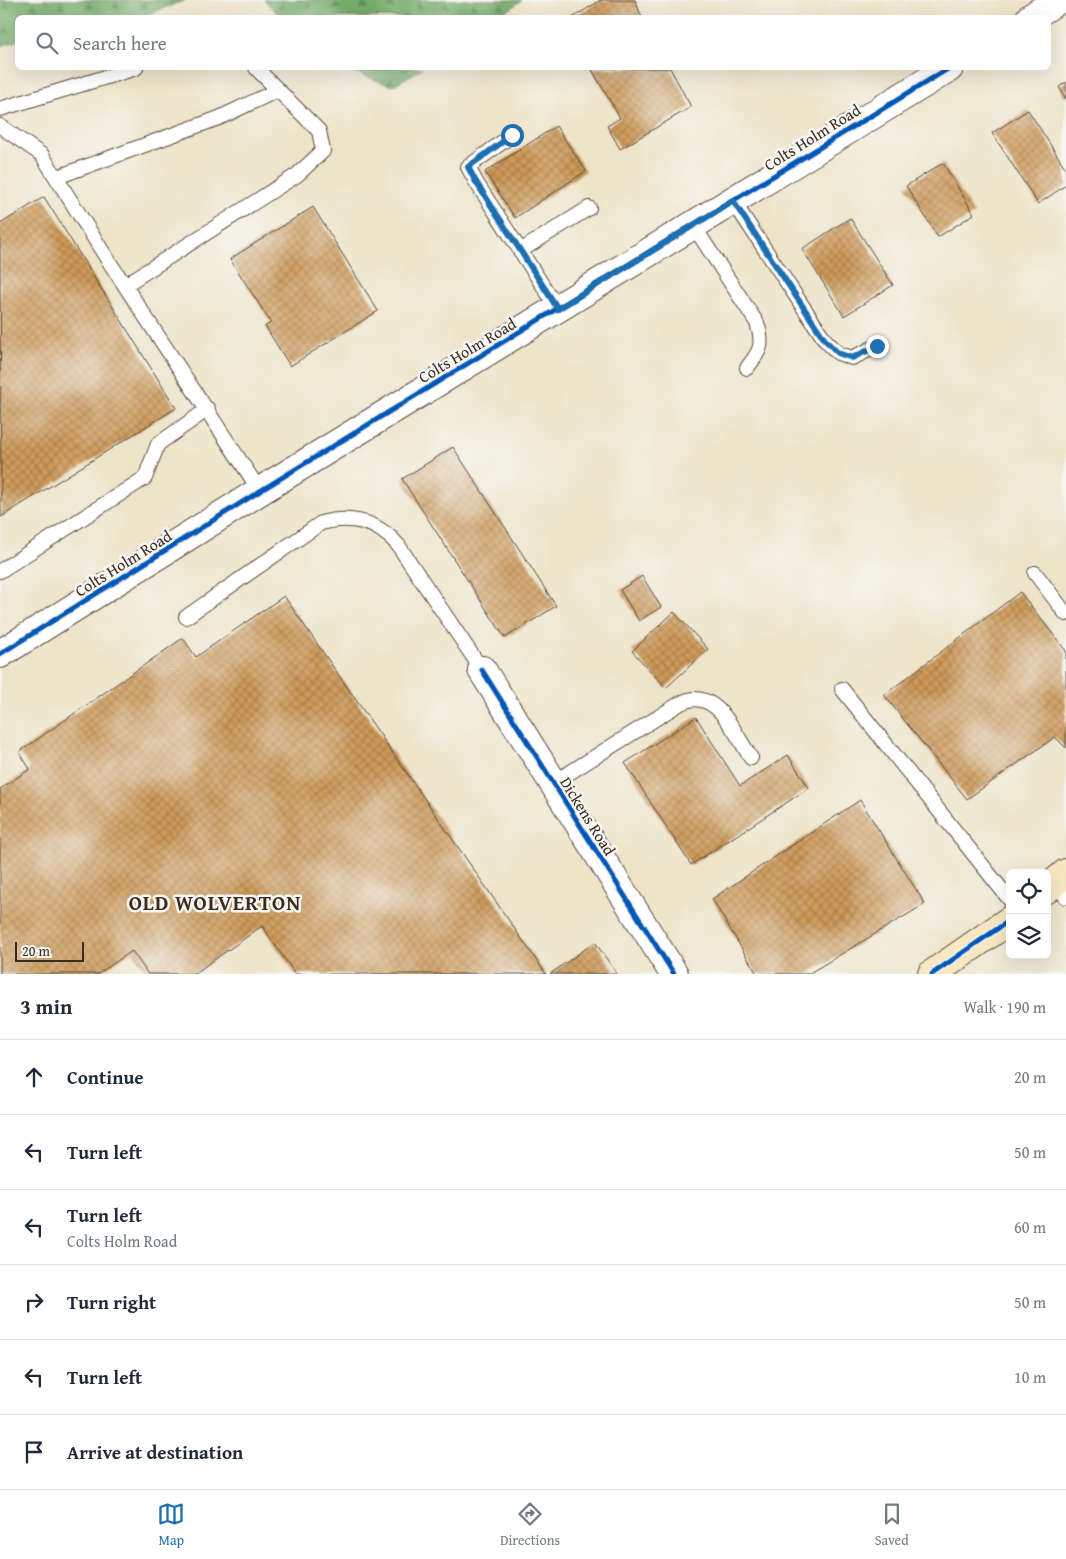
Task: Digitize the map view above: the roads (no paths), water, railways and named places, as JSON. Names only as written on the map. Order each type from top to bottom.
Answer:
[{"type":"street","name":"Colts Holm Road","points":[[2,647],[558,309],[946,70]]},
{"type":"street","name":"Dickens Road","points":[[482,670],[674,974]]},
{"type":"street","points":[[932,974],[1006,923]]},
{"type":"lane","points":[[0,109],[129,70]]},
{"type":"lane","points":[[124,285],[297,175],[323,151],[319,131],[258,70]]},
{"type":"lane","points":[[57,177],[219,118],[278,90]]},
{"type":"lane","points":[[0,126],[42,155],[124,285],[208,409],[260,491]]},
{"type":"lane","points":[[512,135],[468,167],[558,309]]},
{"type":"lane","points":[[733,201],[825,340],[838,353],[852,358],[877,346]]},
{"type":"lane","points":[[520,251],[589,208]]},
{"type":"lane","points":[[693,225],[756,324],[762,340],[758,353],[747,368]]},
{"type":"lane","points":[[0,572],[145,478],[158,444],[208,409]]},
{"type":"lane","points":[[186,617],[322,523],[334,520],[362,520],[382,530],[398,545],[482,670]]},
{"type":"lane","points":[[1035,573],[1066,614]]},
{"type":"lane","points":[[842,689],[1006,895]]},
{"type":"lane","points":[[553,783],[679,704],[694,698],[702,698],[715,705],[751,758]]},
{"type":"district","name":"OLD WOLVERTON","points":[[215,903]]}]
